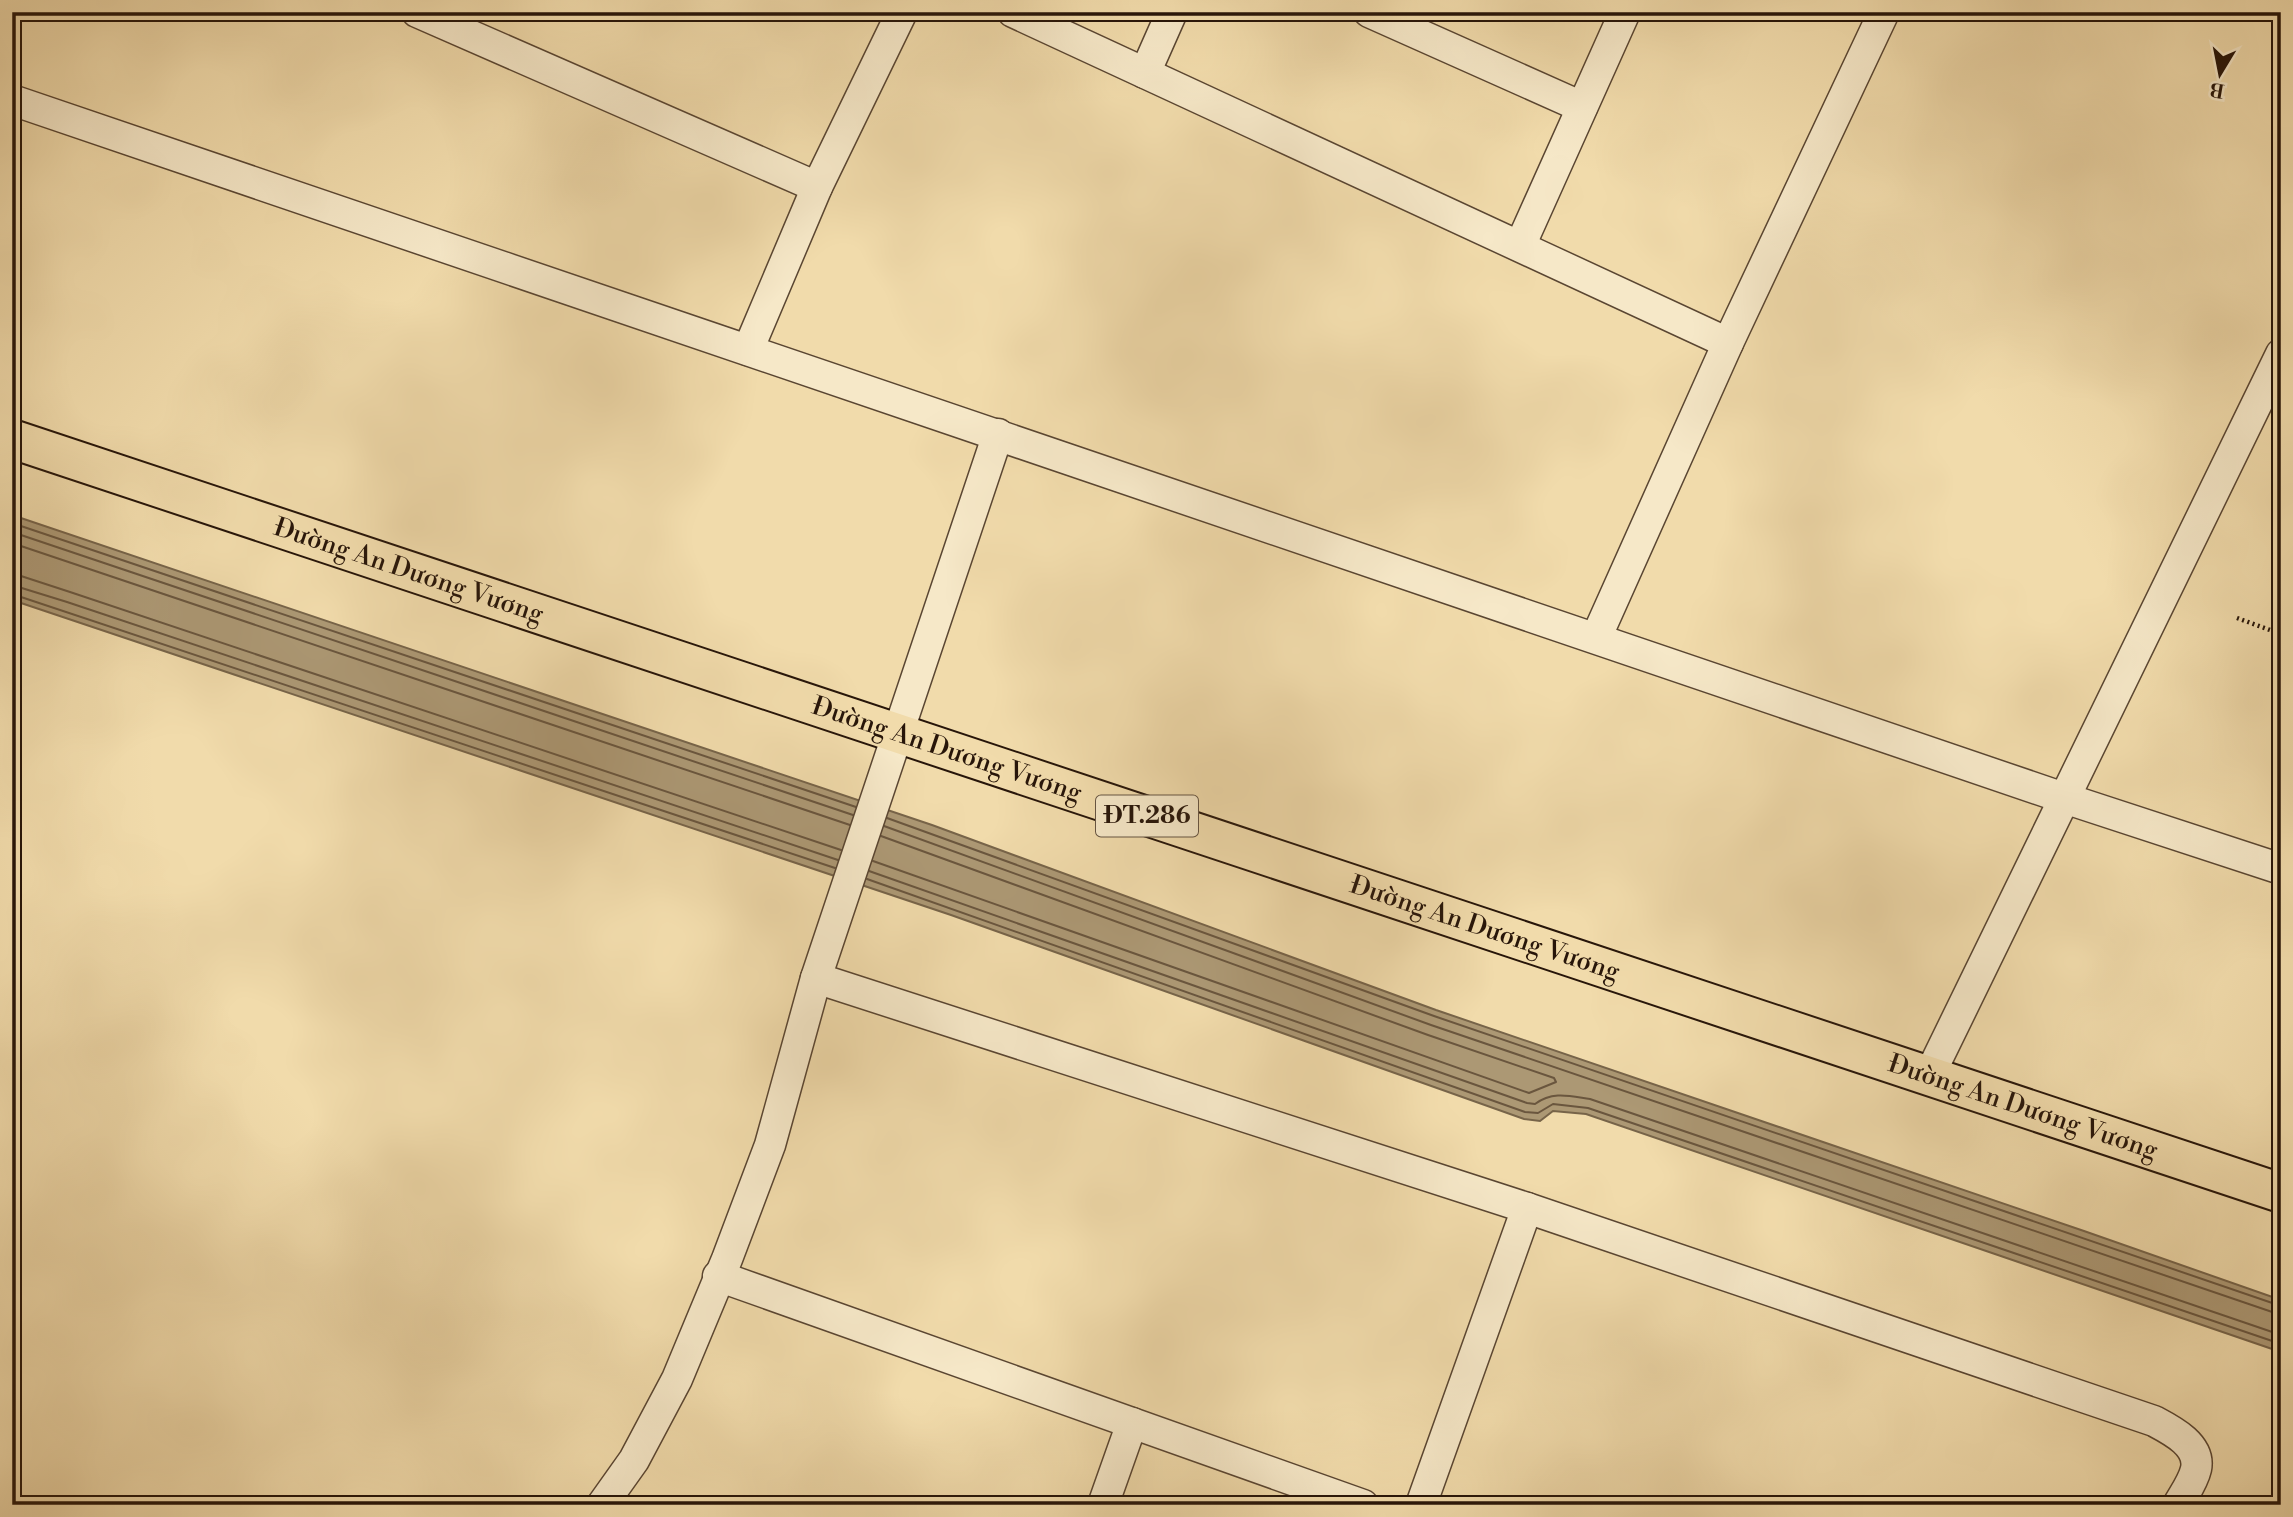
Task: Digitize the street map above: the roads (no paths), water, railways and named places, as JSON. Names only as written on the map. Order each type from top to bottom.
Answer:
[{"type":"main road","name":"Đường An Dương Vương","points":[[12,439],[2281,1193]]},
{"type":"street","points":[[417,12],[817,187]]},
{"type":"street","points":[[748,350],[817,187],[902,12]]},
{"type":"street","points":[[1013,12],[1728,343]]},
{"type":"street","points":[[1146,73],[1172,12]]},
{"type":"street","points":[[1369,12],[1582,107]]},
{"type":"street","points":[[1520,246],[1625,12]]},
{"type":"street","points":[[1596,638],[1728,343],[1884,12]]},
{"type":"street","points":[[12,100],[2064,798],[2281,869]]},
{"type":"street","points":[[1929,1076],[2281,354]]},
{"type":"street","points":[[601,1505],[634,1460],[677,1379],[727,1259],[770,1145],[816,978],[998,434]]},
{"type":"street","points":[[816,978],[1527,1208],[2154,1421],[2178,1434],[2190,1448],[2196,1463],[2192,1479],[2178,1505]]},
{"type":"street","points":[[1421,1505],[1527,1208]]},
{"type":"street","points":[[718,1276],[1363,1505]]},
{"type":"street","points":[[1103,1505],[1132,1423]]},
{"type":"water","points":[[12,515],[932,825],[1436,1010],[2281,1300],[2281,1352],[1586,1114],[1553,1111],[1540,1121],[1524,1119],[951,915],[12,600]]}]
